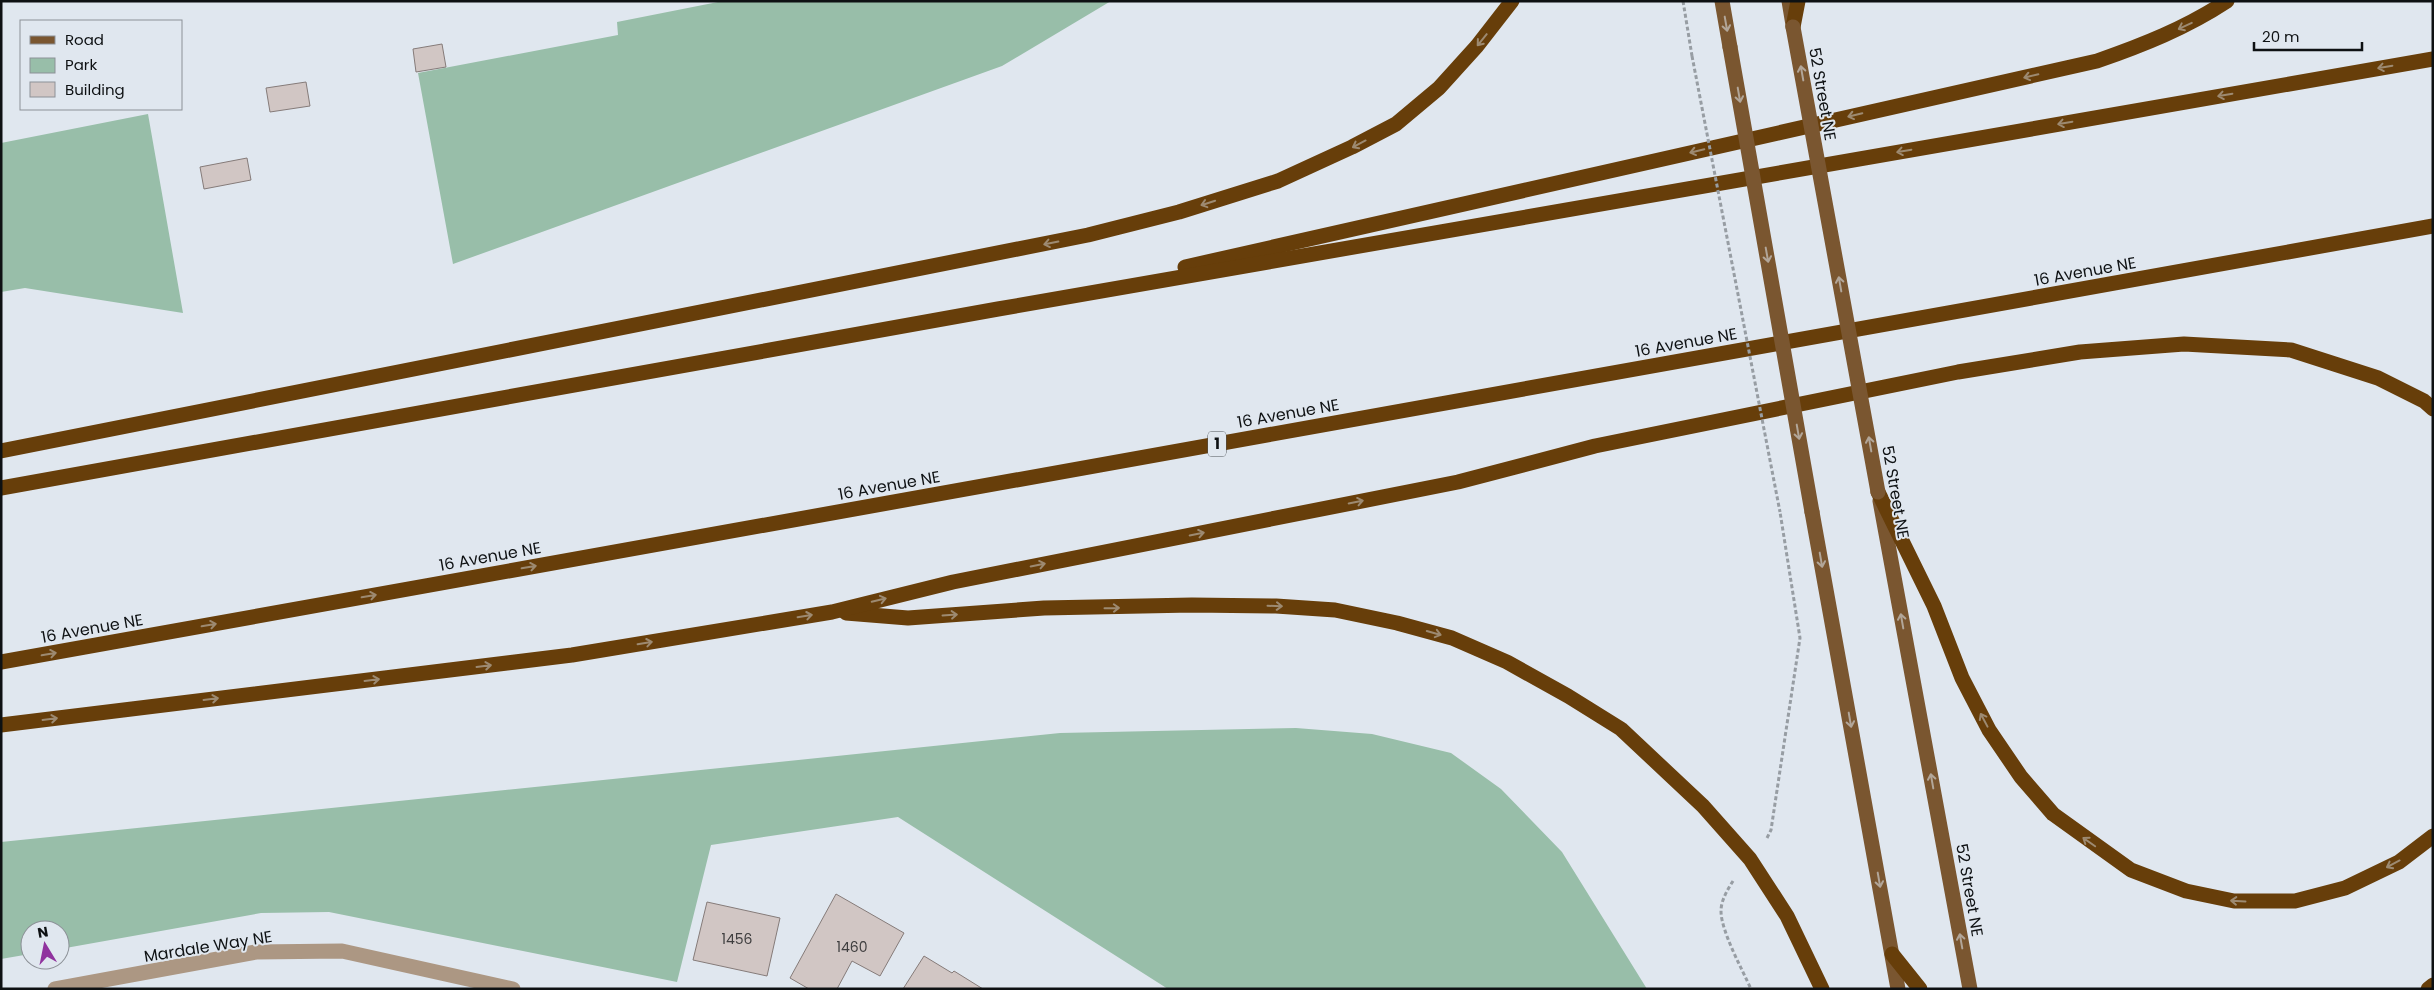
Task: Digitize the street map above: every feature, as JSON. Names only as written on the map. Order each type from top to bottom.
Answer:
[{"type":"highway","points":[[1,451],[1088,235],[1179,212],[1278,181],[1352,147],[1396,124],[1439,88],[1477,46],[1512,1]]},
{"type":"highway","points":[[1793,27],[1798,1]]},
{"type":"highway","points":[[998,309],[2097,61],[2148,43],[2200,19],[2227,1]]},
{"type":"highway","points":[[1,488],[998,309],[2433,59]]},
{"type":"highway","name":"16 Avenue NE","points":[[1,662],[2433,226]]},
{"type":"highway","points":[[1,725],[572,655],[832,612],[953,582],[1458,482],[1595,446],[1958,372],[2080,352],[2184,344],[2291,350],[2378,378],[2424,401],[2433,410]]},
{"type":"highway","points":[[1878,492],[1934,606],[1962,678],[1989,730],[2022,777],[2053,814],[2131,870],[2186,891],[2234,901],[2295,901],[2345,888],[2399,862],[2433,836]]},
{"type":"highway","points":[[832,612],[908,618],[1044,608],[1192,605],[1276,606],[1335,610],[1397,623],[1452,638],[1507,662],[1568,696],[1621,729],[1691,794],[1750,859],[1787,916],[1822,989]]},
{"type":"highway","points":[[1892,954],[1920,989]]},
{"type":"highway","points":[[2428,989],[2433,986]]},
{"type":"main road","points":[[1722,1],[1898,989]]},
{"type":"main road","name":"52 Street NE","points":[[1789,1],[1970,989]]},
{"type":"street","name":"Mardale Way NE","points":[[55,989],[256,952],[342,951],[513,989]]},
{"type":"path","points":[[1683,1],[1780,512],[1800,638],[1771,830],[1767,838]]},
{"type":"path","points":[[1737,874],[1726,893],[1721,910],[1729,939],[1751,989]]},
{"type":"green space","points":[[723,1],[1111,1],[1002,66],[453,264],[418,73],[618,35],[617,22]]},
{"type":"green space","points":[[148,114],[183,313],[25,288],[1,292],[1,143]]},
{"type":"green space","points":[[1296,728],[1372,734],[1451,753],[1501,789],[1562,852],[1647,989],[1168,989],[898,817],[711,845],[677,982],[329,912],[261,913],[70,947],[70,920],[20,920],[20,956],[1,959],[1,842],[1060,733]]},
{"type":"building","points":[[442,44],[446,67],[416,72],[413,49]]},
{"type":"building","points":[[306,82],[310,106],[270,112],[266,88]]},
{"type":"building","points":[[247,158],[251,180],[204,189],[200,167]]},
{"type":"building","points":[[836,894],[904,933],[880,976],[852,961],[837,989],[809,989],[790,978]]},
{"type":"building","points":[[707,902],[780,918],[767,976],[693,960]]},
{"type":"building","points":[[924,956],[952,973],[954,971],[983,989],[903,989]]}]
